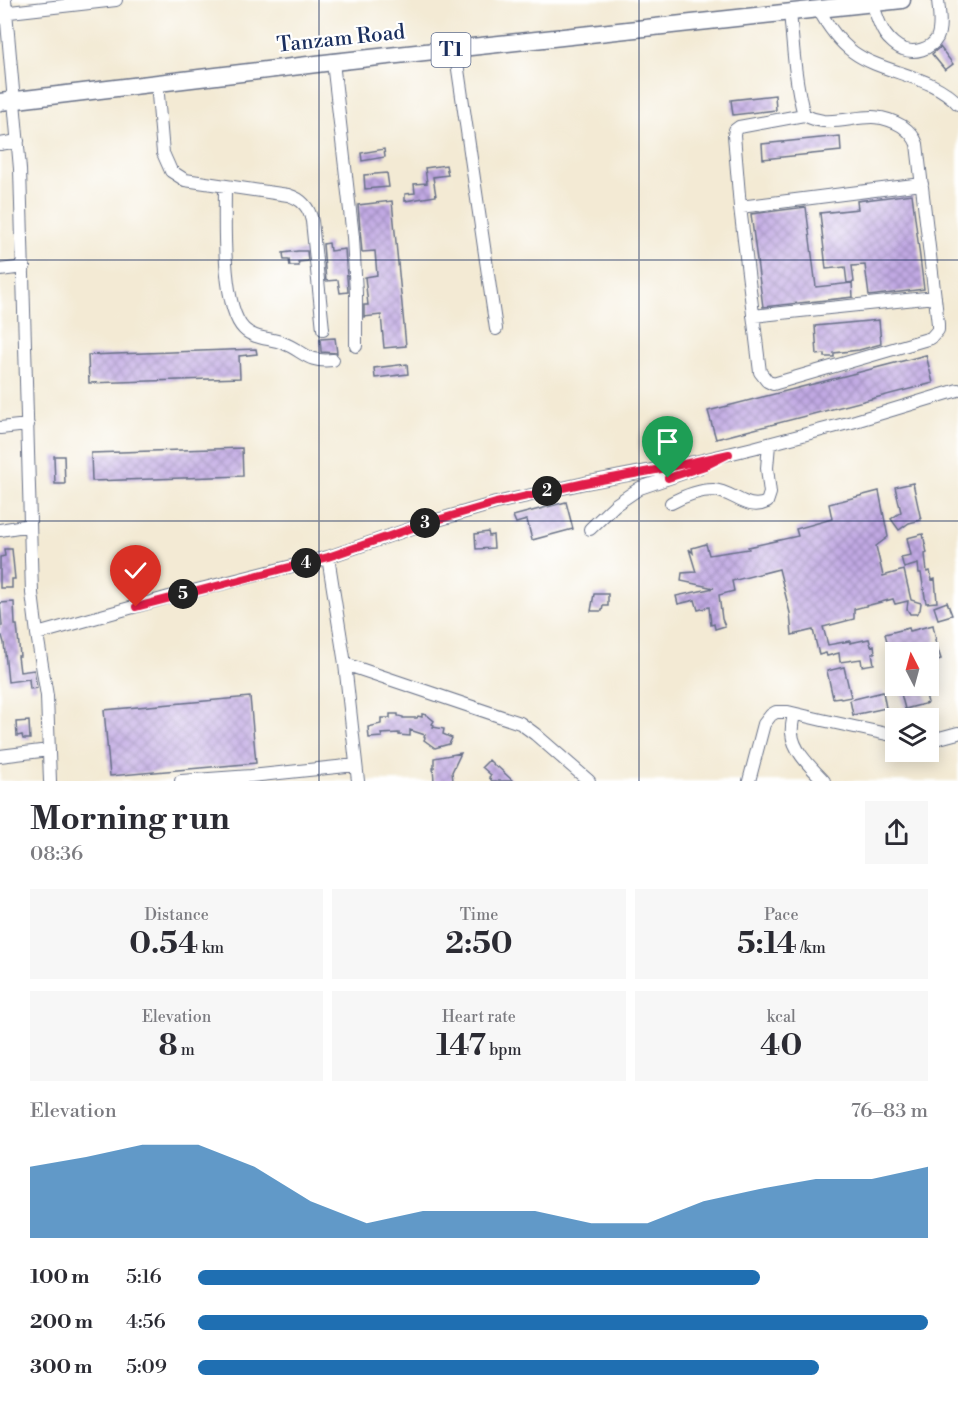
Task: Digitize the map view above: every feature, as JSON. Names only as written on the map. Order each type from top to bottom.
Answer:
[{"type":"highway","name":"Tanzam Road","points":[[7,101],[333,62],[902,0]]},
{"type":"street","points":[[50,781],[47,696],[32,593],[24,267],[18,141],[7,101],[4,9],[116,0]]},
{"type":"street","points":[[861,3],[892,42],[903,49],[915,51],[926,48],[935,41],[938,35],[938,0]]},
{"type":"street","points":[[818,8],[831,31],[853,52],[871,62],[927,83],[948,95],[958,104]]},
{"type":"street","points":[[790,11],[804,115]]},
{"type":"street","points":[[455,49],[496,329]]},
{"type":"street","points":[[333,62],[353,237],[356,346]]},
{"type":"street","points":[[157,83],[163,153],[171,171],[185,180],[288,195],[301,201],[309,210],[323,329]]},
{"type":"street","points":[[804,115],[824,121],[871,116],[884,118],[906,129],[914,137],[922,184],[938,330],[931,338],[773,384],[767,381],[760,372],[733,144],[735,130],[739,127],[804,115]]},
{"type":"street","points":[[0,144],[18,141]]},
{"type":"street","points":[[740,207],[922,184]]},
{"type":"street","points":[[225,186],[226,264],[235,316],[244,329],[252,335],[284,343],[309,358],[321,362],[333,360]]},
{"type":"street","points":[[0,270],[24,267]]},
{"type":"street","points":[[753,316],[935,297]]},
{"type":"street","points":[[37,634],[169,597],[328,557],[427,523],[496,503],[729,454],[852,422],[958,390]]},
{"type":"street","points":[[0,428],[28,424]]},
{"type":"street","points":[[671,503],[689,495],[714,490],[754,506],[767,502],[770,493],[767,468],[769,444]]},
{"type":"street","points":[[590,529],[615,505],[640,488],[705,466],[729,454]]},
{"type":"street","points":[[0,530],[30,525]]},
{"type":"street","points":[[328,557],[345,664],[358,781]]},
{"type":"street","points":[[345,664],[520,723],[589,781]]},
{"type":"street","points":[[748,781],[764,724],[776,712],[788,712],[885,734]]},
{"type":"street","points":[[794,714],[793,740],[804,759],[824,781]]},
{"type":"street","points":[[939,738],[958,733]]},
{"type":"street","points":[[0,756],[49,750]]},
{"type":"street","points":[[181,781],[356,765]]},
{"type":"building","points":[[940,47],[953,64],[945,70],[932,54]]},
{"type":"building","points":[[775,95],[776,110],[733,115],[731,100]]},
{"type":"building","points":[[840,136],[841,151],[763,159],[762,144]]},
{"type":"building","points":[[384,149],[385,157],[362,161],[361,153]]},
{"type":"building","points":[[446,165],[448,175],[433,177],[436,196],[405,201],[405,194],[415,193],[414,184],[427,183],[425,168]]},
{"type":"building","points":[[387,173],[389,187],[365,189],[364,175]]},
{"type":"building","points":[[912,194],[924,289],[869,296],[865,265],[852,266],[854,282],[847,283],[845,267],[826,269],[820,213],[858,209],[857,201]]},
{"type":"building","points":[[392,201],[406,346],[384,348],[381,315],[364,317],[364,305],[368,305],[365,277],[377,275],[375,251],[362,252],[358,205]]},
{"type":"building","points":[[806,207],[816,287],[852,283],[853,297],[763,307],[751,214]]},
{"type":"building","points":[[329,243],[330,251],[345,249],[348,292],[340,293],[338,280],[326,281],[323,244]]},
{"type":"building","points":[[307,251],[308,261],[298,262],[299,266],[290,266],[289,260],[284,260],[283,253]]},
{"type":"building","points":[[879,320],[881,344],[834,353],[834,357],[825,357],[825,354],[817,355],[815,326]]},
{"type":"building","points":[[335,338],[337,353],[321,352],[320,339]]},
{"type":"building","points":[[256,349],[257,354],[239,356],[240,378],[89,383],[88,355]]},
{"type":"building","points":[[926,355],[933,383],[716,439],[708,411]]},
{"type":"building","points":[[407,364],[408,374],[375,378],[374,368]]},
{"type":"building","points":[[242,448],[243,476],[92,481],[91,453]]},
{"type":"building","points":[[54,456],[64,456],[65,484],[55,484]]},
{"type":"building","points":[[913,483],[921,520],[909,523],[899,530],[891,519],[901,512],[895,487]]},
{"type":"building","points":[[879,491],[888,537],[876,546],[883,576],[904,570],[911,600],[921,603],[920,610],[916,614],[910,614],[907,609],[908,601],[895,604],[893,599],[854,609],[854,619],[823,627],[828,645],[869,639],[871,646],[874,645],[875,653],[872,653],[874,664],[862,666],[861,659],[840,662],[839,653],[819,655],[813,630],[792,635],[790,613],[779,569],[732,581],[734,591],[719,595],[725,626],[715,629],[714,624],[711,625],[709,607],[698,610],[695,600],[678,604],[676,596],[714,588],[681,581],[682,573],[696,572],[689,549],[693,553],[692,548],[706,544],[709,555],[749,549],[748,547],[798,536],[796,529],[832,519],[829,504]]},
{"type":"building","points":[[566,502],[573,529],[532,540],[527,520],[516,523],[513,516]]},
{"type":"building","points":[[488,532],[489,536],[493,535],[494,548],[476,549],[475,534]]},
{"type":"building","points":[[923,534],[927,553],[925,554],[927,572],[930,571],[932,580],[935,579],[937,602],[926,603],[918,564],[904,568],[901,557],[911,555],[907,538]]},
{"type":"building","points":[[4,549],[12,549],[15,579],[12,579],[12,588],[0,588],[0,557],[5,556]]},
{"type":"building","points":[[594,594],[608,594],[608,606],[603,606],[602,611],[591,611]]},
{"type":"building","points":[[14,602],[20,672],[34,670],[37,688],[30,689],[29,679],[8,682],[4,643],[0,636],[0,626],[2,626],[0,603]]},
{"type":"building","points":[[947,602],[952,615],[938,619],[934,607]]},
{"type":"building","points":[[933,625],[936,642],[887,642],[885,634],[909,628],[910,631]]},
{"type":"building","points":[[844,667],[851,697],[833,698],[827,671]]},
{"type":"building","points":[[883,692],[886,708],[853,715],[850,700]]},
{"type":"building","points":[[902,696],[926,696],[928,703],[905,708]]},
{"type":"building","points":[[250,697],[256,763],[110,776],[104,710]]},
{"type":"building","points":[[390,714],[398,714],[403,718],[427,715],[434,721],[433,727],[444,729],[443,734],[452,738],[449,744],[435,748],[424,740],[425,735],[410,730],[410,736],[399,735],[399,733],[381,734],[382,737],[369,738],[368,727],[381,724],[381,718],[390,718]]},
{"type":"building","points":[[29,721],[30,739],[23,739],[22,735],[17,736],[16,722]]},
{"type":"building","points":[[461,753],[452,772],[453,781],[434,781],[434,758]]},
{"type":"building","points":[[489,760],[513,781],[492,781],[489,777],[491,775],[482,767]]},
{"type":"route","points":[[136,607],[328,557],[427,523],[496,503],[729,454],[705,466],[668,478]]}]
